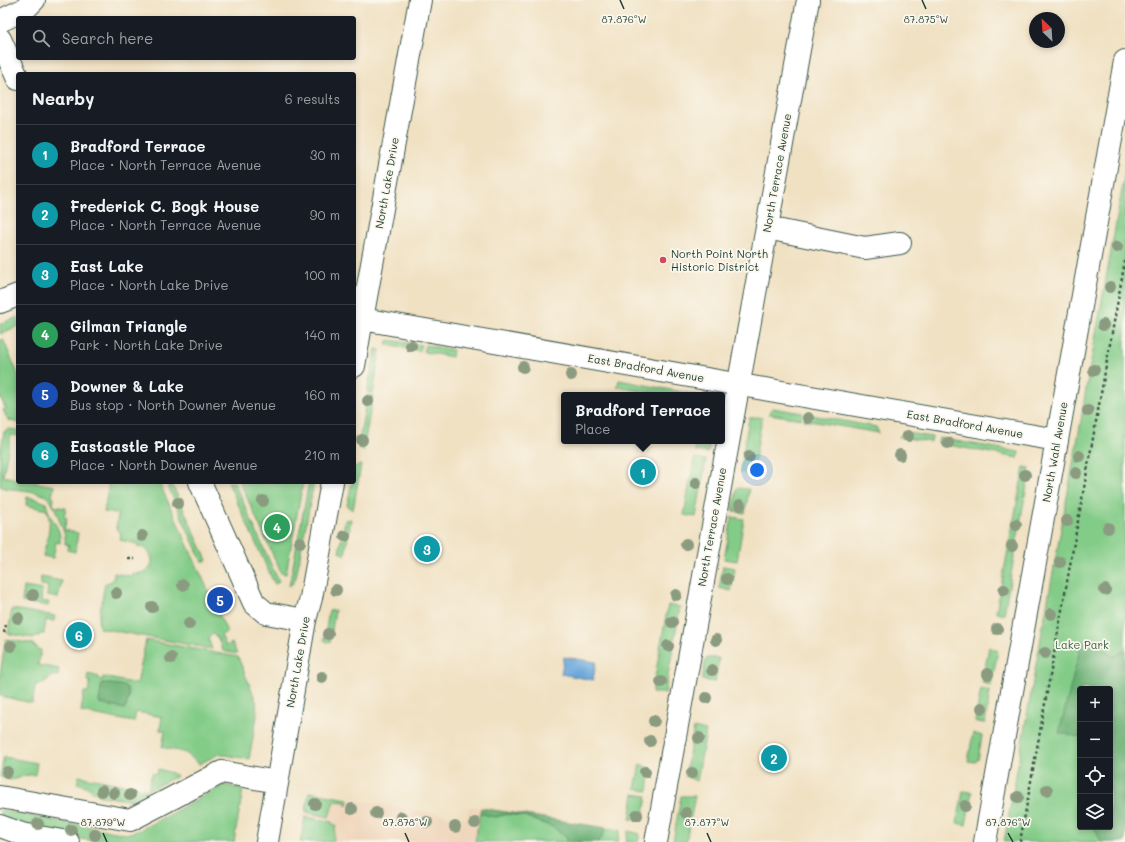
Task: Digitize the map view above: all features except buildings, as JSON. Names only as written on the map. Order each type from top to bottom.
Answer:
[{"type":"street","points":[[0,22],[25,9],[34,0]]},
{"type":"street","name":"North Lake Drive","points":[[356,342],[358,318],[420,0]]},
{"type":"street","name":"North Terrace Avenue","points":[[656,842],[808,0]]},
{"type":"street","points":[[0,39],[16,75]]},
{"type":"street","name":"North Wahl Avenue","points":[[985,842],[1125,61]]},
{"type":"street","points":[[767,228],[865,248],[900,243]]},
{"type":"street","points":[[0,302],[16,296]]},
{"type":"street","name":"East Bradford Avenue","points":[[358,318],[1057,440]]},
{"type":"street","points":[[201,484],[254,603],[266,613],[305,620]]},
{"type":"street","name":"North Lake Drive","points":[[266,842],[305,620],[311,598],[332,484]]},
{"type":"street","points":[[0,797],[130,820],[222,772],[277,782]]},
{"type":"street","points":[[0,826],[22,834],[68,842]]},
{"type":"path","points":[[1020,842],[1125,261]]},
{"type":"path","points":[[128,559],[134,560]]},
{"type":"path","points":[[4,633],[6,625]]},
{"type":"shaded area","points":[[309,792],[466,819],[469,806],[620,830],[618,842],[300,842]]},
{"type":"green space","name":"Lake Park","points":[[1125,173],[1125,842],[1004,842],[1039,648]]},
{"type":"green space","points":[[16,318],[16,327],[0,334],[0,324]]},
{"type":"green space","points":[[3,339],[16,369],[16,422],[8,420],[3,410],[6,409],[0,397],[0,341]]},
{"type":"green space","points":[[389,340],[421,345],[420,351],[386,345],[387,341]]},
{"type":"green space","points":[[425,345],[453,350],[452,357],[424,352]]},
{"type":"green space","points":[[376,349],[380,350],[373,393],[367,392]]},
{"type":"green space","points":[[619,380],[681,392],[646,392],[617,387]]},
{"type":"green space","points":[[367,395],[373,396],[363,451],[358,448]]},
{"type":"green space","points":[[772,408],[803,413],[801,419],[769,414]]},
{"type":"green space","points":[[806,414],[876,427],[879,433],[804,420]]},
{"type":"green space","points":[[749,418],[762,418],[752,477],[740,472]]},
{"type":"green space","points":[[8,429],[16,430],[16,436],[11,435],[3,476],[16,479],[16,484],[44,484],[54,486],[52,497],[54,498],[53,505],[47,497],[38,493],[4,488],[0,486],[0,453],[4,432]]},
{"type":"green space","points":[[903,432],[932,437],[931,442],[899,437]]},
{"type":"green space","points":[[939,438],[1019,452],[1018,458],[938,443]]},
{"type":"green space","points":[[696,444],[710,444],[708,453],[695,451]]},
{"type":"green space","points":[[694,458],[706,460],[696,517],[684,515]]},
{"type":"green space","points":[[361,465],[353,510],[347,506],[352,484],[356,484],[356,466]]},
{"type":"green space","points":[[1024,467],[1030,468],[1004,614],[996,612]]},
{"type":"green space","points":[[109,484],[160,484],[227,632],[221,635],[226,646],[232,643],[237,654],[223,651],[218,638],[213,634],[208,638],[212,649],[99,628],[100,623],[98,623],[105,583],[113,580],[114,573],[131,576],[132,573],[147,570],[152,564],[150,554],[146,549],[137,546],[137,544],[120,540],[121,534],[116,528],[118,514],[104,512]]},
{"type":"green space","points":[[167,484],[172,484],[207,560],[202,562]]},
{"type":"green space","points":[[229,484],[235,484],[279,582],[275,584]]},
{"type":"green space","points":[[241,484],[303,484],[286,574],[281,573]]},
{"type":"green space","points":[[309,484],[314,484],[296,577],[293,583],[289,586]]},
{"type":"green space","points":[[737,488],[749,489],[745,513],[733,511]]},
{"type":"green space","points":[[27,497],[46,503],[49,514],[58,529],[60,543],[56,542],[53,558],[43,556],[49,527],[49,515],[47,510],[26,505]]},
{"type":"green space","points":[[54,506],[66,508],[64,517],[67,518],[64,530],[78,533],[75,552],[67,550],[69,545],[65,544],[64,533]]},
{"type":"green space","points":[[732,517],[744,519],[737,561],[724,559]]},
{"type":"green space","points":[[351,519],[345,555],[339,552],[345,520]]},
{"type":"green space","points":[[723,566],[735,568],[731,591],[719,588]]},
{"type":"green space","points":[[41,577],[62,581],[58,598],[47,596],[48,586],[40,585]]},
{"type":"green space","points":[[24,587],[42,590],[41,601],[49,602],[48,606],[22,602]]},
{"type":"green space","points":[[668,605],[680,607],[665,693],[652,693]]},
{"type":"green space","points":[[12,609],[55,616],[54,621],[46,620],[44,634],[35,636],[34,638],[8,634]]},
{"type":"green space","points":[[335,610],[330,643],[324,640],[329,611]]},
{"type":"green space","points":[[6,639],[34,644],[33,646],[41,650],[38,665],[59,669],[58,676],[54,675],[40,685],[36,684],[32,703],[0,696],[0,674]]},
{"type":"green space","points":[[146,640],[238,657],[256,701],[257,716],[249,759],[219,754],[199,764],[186,753],[162,747],[165,731],[160,730],[162,717],[136,712],[134,722],[81,712],[84,692],[88,692],[90,681],[87,680],[88,674],[99,677],[99,679],[102,680],[103,677],[137,684]],"holes":[[[102,683],[125,686],[129,693],[126,707],[99,702]]]},
{"type":"green space","points":[[1082,641],[1104,649],[1114,657],[1125,650],[1125,842],[1101,842],[1095,830],[1113,830],[1113,686],[1077,686],[1077,736],[1059,733]]},
{"type":"green space","points":[[989,647],[998,651],[991,685],[982,683]]},
{"type":"green space","points":[[706,658],[719,658],[715,682],[702,680]]},
{"type":"green space","points":[[102,683],[125,686],[127,688],[128,699],[124,709],[101,704],[99,702]]},
{"type":"green space","points":[[981,689],[990,691],[985,723],[975,722]]},
{"type":"green space","points":[[694,728],[706,731],[697,781],[685,776]]},
{"type":"green space","points":[[973,733],[982,736],[978,760],[975,762],[968,761]]},
{"type":"green space","points":[[4,757],[37,763],[35,775],[28,775],[11,780],[0,777]]},
{"type":"green space","points":[[640,764],[651,769],[648,791],[635,789]]},
{"type":"green space","points":[[158,769],[177,776],[129,800],[100,796],[86,786],[77,783],[79,776],[148,790],[152,773],[157,774]]},
{"type":"green space","points":[[224,785],[243,789],[234,842],[99,842],[30,830],[0,820],[0,810],[126,834],[140,830]]},
{"type":"green space","points":[[963,791],[972,792],[966,825],[957,823]]},
{"type":"green space","points":[[309,792],[348,799],[347,806],[345,802],[334,801],[329,817],[306,812]]},
{"type":"green space","points":[[634,794],[647,796],[643,820],[630,819]]},
{"type":"green space","points":[[681,796],[695,796],[686,842],[673,842]]},
{"type":"green space","points":[[481,808],[606,828],[601,839],[597,842],[567,842],[567,838],[553,827],[524,816],[507,814],[495,817],[480,813]]},
{"type":"green space","points":[[480,813],[495,817],[507,814],[524,816],[553,827],[567,838],[567,842],[475,842]]},
{"type":"green space","points":[[305,817],[332,822],[332,824],[336,825],[333,842],[300,842]]},
{"type":"green space","points":[[606,828],[620,830],[618,842],[597,842],[601,839]]},
{"type":"green space","points":[[628,831],[640,834],[638,842],[626,842]]},
{"type":"water","points":[[564,657],[596,662],[593,680],[561,674]]},
{"type":"place","name":"North Point North Historic District","points":[[663,260]]},
{"type":"place","name":"Bradford Terrace","points":[[643,472]]},
{"type":"place","name":"Gilman Triangle","points":[[277,527]]},
{"type":"place","name":"East Lake","points":[[427,549]]},
{"type":"place","name":"Downer & Lake","points":[[220,600]]},
{"type":"place","name":"Eastcastle Place","points":[[79,635]]},
{"type":"place","name":"Frederick C. Bogk House","points":[[774,758]]}]
